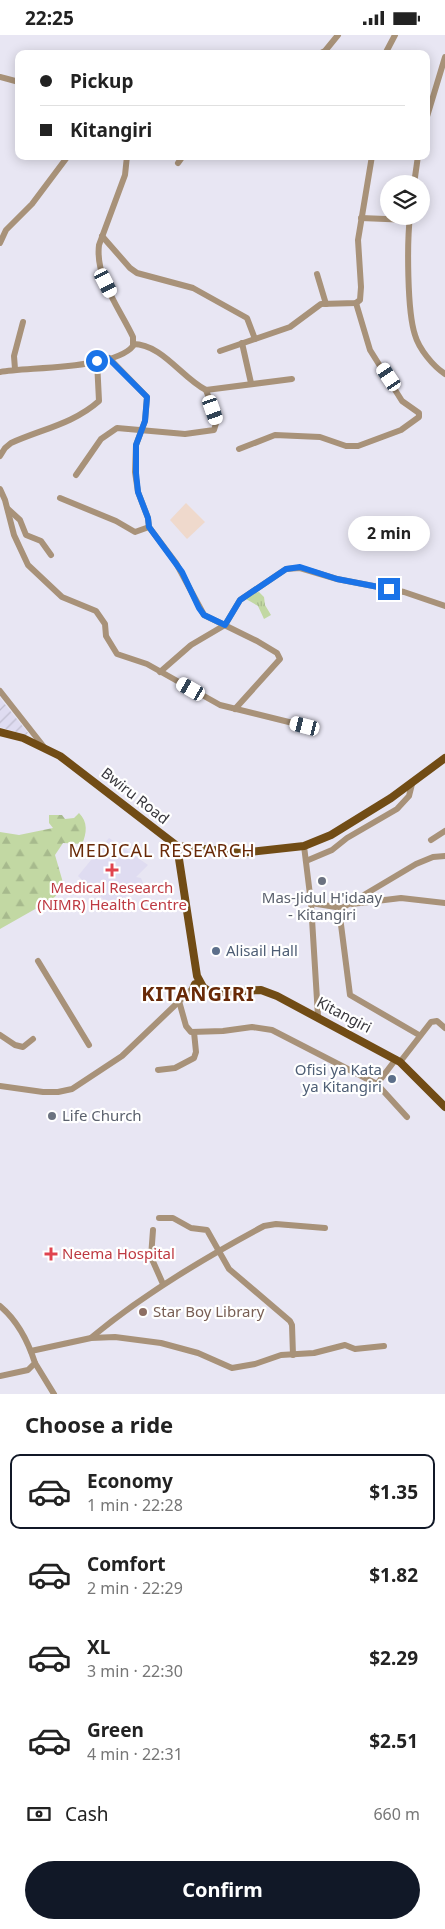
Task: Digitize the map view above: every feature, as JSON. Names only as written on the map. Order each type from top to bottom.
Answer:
[{"type":"main road","name":"Bwiru Road","points":[[0,732],[44,747],[82,772],[178,846]]},
{"type":"main road","points":[[196,989],[196,976],[178,846],[240,853],[304,846],[350,824],[412,784],[445,758]]},
{"type":"main road","name":"Kitangiri","points":[[196,989],[211,992],[267,991],[318,1016],[398,1061],[445,1107]]},
{"type":"street","points":[[326,50],[338,35]]},
{"type":"street","points":[[388,50],[395,35]]},
{"type":"street","points":[[430,95],[445,57]]},
{"type":"street","points":[[0,77],[15,81]]},
{"type":"street","points":[[0,243],[6,230],[32,204],[65,160]]},
{"type":"street","points":[[127,160],[125,175],[102,236],[98,255],[101,272],[131,333],[134,344]]},
{"type":"street","points":[[356,303],[362,295],[358,240],[371,160]]},
{"type":"street","points":[[415,175],[417,160]]},
{"type":"street","points":[[361,218],[380,218]]},
{"type":"street","points":[[410,225],[410,284],[414,333],[435,366],[445,374]]},
{"type":"street","points":[[102,236],[130,268],[137,273],[192,288],[247,318],[255,339]]},
{"type":"street","points":[[318,274],[326,304]]},
{"type":"street","points":[[220,351],[290,327],[314,308],[326,304],[356,303]]},
{"type":"street","points":[[239,449],[275,435],[320,437],[346,446],[358,446],[401,430],[419,417],[419,413],[402,401],[370,350],[356,303]]},
{"type":"street","points":[[15,369],[14,356],[23,322]]},
{"type":"street","points":[[242,343],[251,383]]},
{"type":"street","points":[[0,372],[15,369],[61,367],[97,361],[127,352],[134,344]]},
{"type":"street","points":[[76,475],[106,434],[122,427],[185,434],[212,431],[217,426],[217,420],[206,391],[149,346],[134,344]]},
{"type":"street","points":[[108,358],[147,397],[145,421],[136,445],[136,473],[138,492],[148,518],[149,527],[179,568],[204,615],[257,641],[276,653],[280,659],[235,709]]},
{"type":"street","points":[[0,456],[4,448],[11,443],[66,423],[82,414],[98,401],[97,361]]},
{"type":"street","points":[[206,391],[251,383],[292,379]]},
{"type":"street","points":[[0,489],[8,509],[14,535],[28,565],[62,597],[96,611],[105,624],[106,636],[117,654],[141,661],[206,698],[235,709],[305,726]]},
{"type":"street","points":[[60,498],[108,518],[136,533],[149,527]]},
{"type":"street","points":[[8,509],[20,521],[26,535],[41,541],[50,555]]},
{"type":"street","points":[[160,672],[191,645],[225,625],[240,600],[276,574],[294,567],[353,583],[404,592],[445,606]]},
{"type":"street","points":[[0,691],[44,747]]},
{"type":"street","points":[[306,861],[332,850],[347,838],[397,809],[409,796],[412,784]]},
{"type":"street","points":[[431,840],[445,831]]},
{"type":"street","points":[[304,846],[311,903],[318,1016]]},
{"type":"street","points":[[339,909],[416,864],[433,857],[445,856]]},
{"type":"street","points":[[348,904],[401,898],[445,903]]},
{"type":"street","points":[[311,903],[330,905],[339,909]]},
{"type":"street","points":[[339,909],[350,995],[355,1000],[419,1035]]},
{"type":"street","points":[[38,961],[88,1045]]},
{"type":"street","points":[[0,1086],[58,1092],[72,1089],[122,1056],[179,1001],[196,989]]},
{"type":"street","points":[[179,1001],[189,1031],[223,1031],[252,1027],[268,1028],[376,1084],[407,1117]]},
{"type":"street","points":[[376,1084],[419,1035],[434,1021],[445,1028]]},
{"type":"street","points":[[158,1070],[175,1068],[194,1058],[196,1052],[194,1032]]},
{"type":"street","points":[[0,1035],[15,1045],[23,1047],[33,1039]]},
{"type":"street","points":[[159,1218],[173,1218],[191,1228],[207,1230],[217,1252],[233,1274],[290,1321],[292,1325],[294,1355]]},
{"type":"street","points":[[91,1338],[118,1315],[163,1284],[270,1224],[325,1229]]},
{"type":"street","points":[[153,1230],[151,1257],[163,1284]]},
{"type":"street","points":[[0,1306],[20,1328],[32,1351],[35,1363],[54,1394]]},
{"type":"street","points":[[32,1351],[91,1338],[115,1337],[161,1343],[198,1353],[232,1368],[255,1364],[281,1355],[314,1353],[340,1346],[355,1349],[384,1346]]},
{"type":"street","points":[[0,1376],[28,1370],[35,1363]]},
{"type":"shaded area","points":[[186,503],[205,522],[187,539],[170,520]]},
{"type":"shaded area","points":[[0,698],[28,733],[26,735],[0,727]]},
{"type":"shaded area","name":"Medical Research (NIMR) Health Centre","points":[[109,838],[148,865],[136,877],[141,878],[143,883],[112,907],[78,876]]},
{"type":"green space","points":[[259,592],[264,597],[265,605],[271,615],[264,619],[258,606],[246,599]]},
{"type":"green space","points":[[79,813],[84,820],[86,828],[82,844],[63,843],[55,855],[64,886],[47,906],[37,908],[0,929],[0,832],[19,835],[53,828],[49,823],[49,815],[62,815],[65,819],[74,818]]},
{"type":"place","name":"Medical Research (NIMR) Health Centre","points":[[112,870]]},
{"type":"place","name":"Mas-Jidul H'idaay - Kitangiri","points":[[322,881]]},
{"type":"place","name":"Alisail Hall","points":[[216,951]]},
{"type":"place","name":"Ofisi ya Kata ya Kitangiri","points":[[392,1079]]},
{"type":"place","name":"Life Church","points":[[52,1116]]},
{"type":"place","name":"Neema Hospital","points":[[51,1254]]},
{"type":"place","name":"Star Boy Library","points":[[143,1312]]},
{"type":"district","name":"MEDICAL RESEARCH","points":[[162,851]]},
{"type":"district","name":"KITANGIRI","points":[[198,994]]},
{"type":"route","points":[[97,361],[108,358],[146,394],[148,402],[145,421],[138,435],[136,445],[138,492],[151,531],[176,563],[204,615],[225,625],[234,608],[247,594],[276,574],[294,567],[300,567],[349,582],[389,589]]}]
